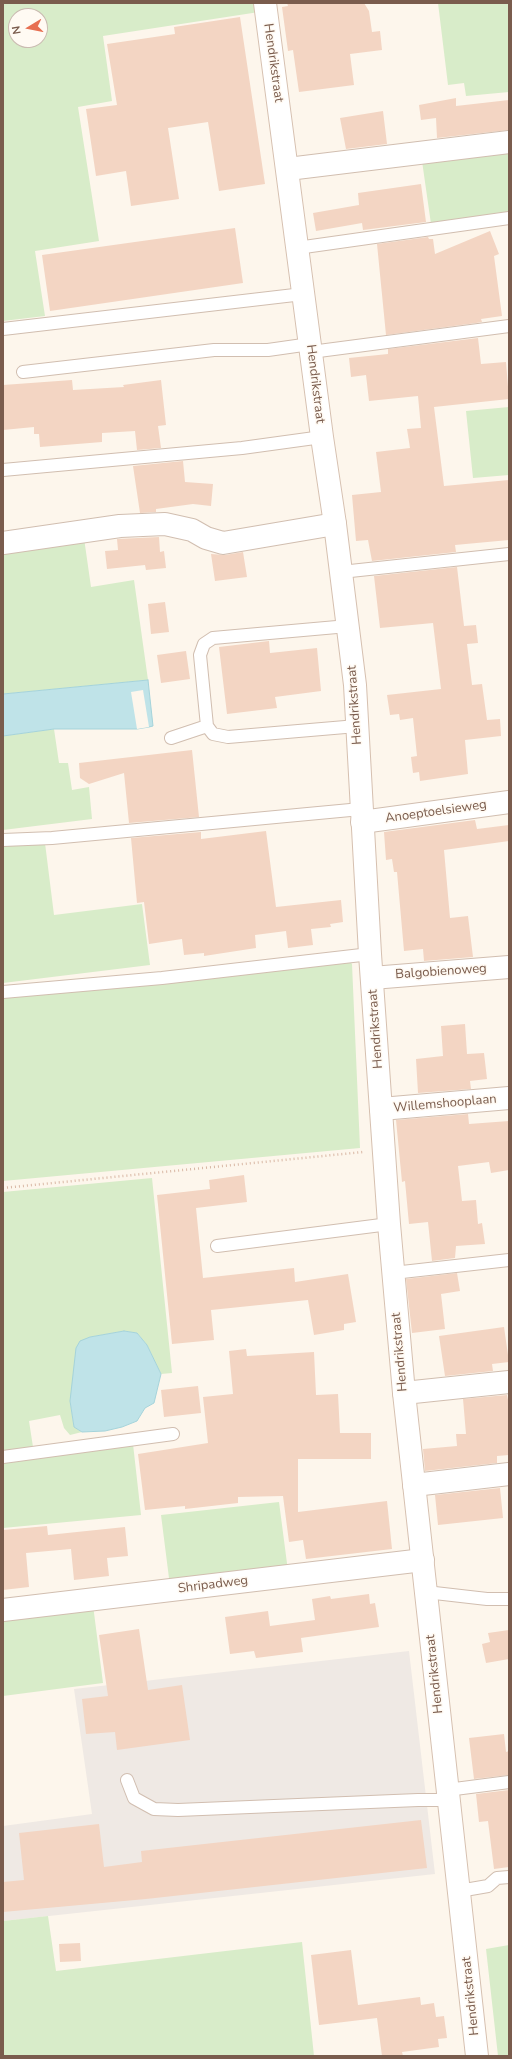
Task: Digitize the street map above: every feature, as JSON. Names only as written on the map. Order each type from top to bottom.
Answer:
[{"type":"street","name":"Hendrikstraat","points":[[265,3],[322,437],[342,572],[355,685],[370,954],[389,1224],[404,1393],[477,2056]]},
{"type":"street","points":[[288,169],[509,142]]},
{"type":"street","points":[[3,543],[120,526],[166,524],[192,530],[206,538],[223,543],[335,524]]},
{"type":"street","name":"Anoeptoelsieweg","points":[[362,815],[509,802]]},
{"type":"street","name":"Balgobienoweg","points":[[372,978],[509,967]]},
{"type":"street","name":"Willemshooplaan","points":[[381,1109],[509,1098]]},
{"type":"street","points":[[404,1393],[509,1382]]},
{"type":"street","points":[[414,1485],[509,1474]]},
{"type":"street","name":"Shripadweg","points":[[3,1610],[422,1560]]},
{"type":"lane","points":[[297,248],[509,218]]},
{"type":"lane","points":[[3,329],[304,294]]},
{"type":"lane","points":[[23,372],[214,350],[310,348],[509,326]]},
{"type":"lane","points":[[3,470],[242,448],[322,437]]},
{"type":"lane","points":[[342,572],[509,554]]},
{"type":"lane","points":[[348,626],[213,638],[204,644],[200,655],[207,726],[214,734],[228,737],[357,726]]},
{"type":"lane","points":[[171,738],[207,726]]},
{"type":"lane","points":[[3,840],[52,838],[362,815]]},
{"type":"lane","points":[[3,992],[162,978],[370,954]]},
{"type":"lane","points":[[217,1246],[389,1224]]},
{"type":"lane","points":[[394,1273],[509,1260]]},
{"type":"lane","points":[[3,1457],[173,1434]]},
{"type":"lane","points":[[426,1592],[487,1599],[509,1599]]},
{"type":"lane","points":[[127,1780],[134,1798],[154,1809],[178,1810],[418,1800],[509,1782]]},
{"type":"lane","points":[[459,1891],[488,1886],[498,1878],[509,1876]]},
{"type":"path","points":[[3,1188],[384,1150]]},
{"type":"shaded area","points":[[409,1651],[435,1874],[3,1921],[3,1826],[92,1814],[74,1689]]},
{"type":"green space","points":[[3,3],[257,3],[259,12],[103,36],[112,101],[78,107],[99,241],[35,251],[45,316],[3,321]]},
{"type":"green space","points":[[438,3],[509,3],[509,92],[466,96],[464,83],[448,85]]},
{"type":"green space","points":[[509,150],[509,213],[431,224],[422,161]]},
{"type":"green space","points":[[509,407],[509,475],[473,478],[466,411]]},
{"type":"green space","points":[[82,524],[91,587],[134,580],[148,680],[3,694],[3,539]]},
{"type":"green space","points":[[54,729],[59,763],[68,763],[72,790],[89,787],[92,819],[3,830],[3,736]]},
{"type":"green space","points":[[45,843],[54,915],[142,904],[150,965],[3,983],[3,846]]},
{"type":"green space","points":[[345,955],[352,964],[360,1148],[3,1181],[3,993]]},
{"type":"green space","points":[[152,1178],[172,1373],[161,1374],[147,1345],[137,1333],[124,1331],[90,1337],[70,1401],[74,1427],[82,1432],[70,1435],[64,1428],[60,1415],[29,1421],[33,1447],[3,1451],[3,1192]]},
{"type":"green space","points":[[133,1444],[141,1515],[3,1528],[3,1462]]},
{"type":"green space","points":[[279,1502],[288,1571],[170,1586],[161,1515]]},
{"type":"green space","points":[[93,1605],[103,1683],[3,1696],[3,1616]]},
{"type":"green space","points":[[48,1916],[56,1971],[302,1942],[314,2056],[3,2056],[3,1921]]},
{"type":"green space","points":[[509,1945],[509,2056],[498,2056],[486,1949]]},
{"type":"water","points":[[148,680],[153,726],[137,729],[54,729],[3,736],[3,694]]},
{"type":"water","points":[[124,1331],[137,1333],[147,1345],[161,1374],[154,1403],[145,1408],[137,1421],[122,1427],[105,1431],[82,1432],[74,1427],[70,1401],[76,1348],[80,1341],[90,1337]]},
{"type":"pier","points":[[143,690],[149,727],[137,729],[131,692]]},
{"type":"building","points":[[287,3],[364,3],[369,11],[372,32],[380,31],[382,50],[350,54],[354,85],[299,92],[293,50],[288,51],[282,7],[288,6]]},
{"type":"building","points":[[240,17],[265,184],[219,191],[208,122],[168,128],[179,199],[131,206],[126,171],[96,176],[86,109],[117,105],[107,44],[175,34],[174,27]]},
{"type":"building","points":[[456,98],[456,106],[509,100],[509,130],[437,138],[436,118],[421,120],[419,105]]},
{"type":"building","points":[[383,111],[387,144],[346,149],[340,118]]},
{"type":"building","points":[[421,184],[426,222],[363,230],[362,223],[316,231],[313,213],[359,205],[358,193]]},
{"type":"building","points":[[235,228],[243,283],[50,311],[42,255]]},
{"type":"building","points":[[490,231],[499,254],[494,256],[502,316],[481,319],[482,322],[476,323],[386,335],[377,244],[428,237],[429,239],[433,239],[435,254]]},
{"type":"building","points":[[478,338],[481,364],[506,362],[509,399],[434,407],[444,486],[509,480],[509,540],[455,545],[456,552],[372,561],[368,540],[356,541],[352,495],[381,492],[376,452],[410,448],[407,429],[421,428],[418,396],[369,401],[366,375],[351,377],[349,358],[388,354],[388,349]]},
{"type":"building","points":[[72,380],[73,390],[124,387],[123,385],[161,380],[166,425],[158,426],[161,448],[137,450],[135,431],[102,433],[102,442],[40,447],[39,434],[34,434],[34,427],[3,430],[3,385]]},
{"type":"building","points":[[183,461],[185,482],[213,484],[211,506],[193,504],[156,509],[156,512],[140,513],[133,466]]},
{"type":"building","points":[[159,537],[160,552],[164,551],[166,568],[146,570],[145,565],[107,569],[105,551],[118,550],[117,539]]},
{"type":"building","points":[[243,552],[247,577],[215,581],[211,554],[225,555]]},
{"type":"building","points":[[457,567],[464,626],[476,625],[478,643],[467,644],[472,685],[482,684],[487,720],[500,719],[501,736],[465,740],[468,774],[420,781],[419,772],[413,773],[411,757],[417,756],[413,718],[400,720],[399,714],[390,715],[387,695],[441,689],[433,623],[380,628],[374,576]]},
{"type":"building","points":[[165,602],[169,632],[151,634],[148,604]]},
{"type":"building","points":[[269,641],[270,653],[317,648],[321,691],[275,697],[277,708],[227,714],[219,647]]},
{"type":"building","points":[[186,651],[190,679],[161,683],[157,655]]},
{"type":"building","points":[[192,750],[199,817],[129,823],[124,773],[89,784],[80,778],[79,763]]},
{"type":"building","points":[[475,820],[477,829],[509,825],[509,841],[444,850],[450,918],[468,916],[473,957],[424,961],[423,949],[404,951],[397,872],[394,872],[392,859],[386,860],[384,832]]},
{"type":"building","points":[[266,831],[276,907],[341,900],[343,922],[330,924],[331,927],[311,929],[313,945],[288,948],[286,931],[255,935],[256,948],[204,956],[204,953],[184,955],[182,939],[149,944],[144,902],[137,903],[131,838],[201,832],[201,839]]},
{"type":"building","points":[[465,1024],[467,1054],[484,1053],[487,1079],[470,1081],[471,1089],[418,1093],[416,1059],[443,1056],[441,1026]]},
{"type":"building","points":[[468,1114],[469,1124],[509,1121],[509,1170],[491,1173],[489,1162],[458,1166],[462,1201],[476,1200],[478,1224],[482,1223],[485,1244],[456,1246],[455,1258],[432,1261],[428,1222],[409,1224],[405,1181],[402,1182],[396,1120]]},
{"type":"building","points":[[244,1175],[247,1202],[196,1208],[203,1278],[294,1268],[295,1282],[348,1274],[356,1322],[344,1324],[344,1330],[314,1335],[308,1300],[211,1310],[214,1340],[172,1344],[157,1195],[210,1189],[209,1180]]},
{"type":"building","points":[[457,1273],[460,1291],[441,1294],[445,1329],[412,1333],[406,1279]]},
{"type":"building","points":[[504,1327],[509,1362],[492,1364],[493,1371],[445,1376],[439,1336]]},
{"type":"building","points":[[246,1349],[247,1356],[314,1352],[316,1395],[338,1394],[340,1433],[371,1433],[371,1459],[298,1459],[298,1512],[387,1501],[392,1549],[306,1559],[303,1540],[289,1542],[283,1496],[238,1497],[238,1503],[185,1509],[185,1506],[145,1510],[138,1454],[208,1443],[203,1397],[233,1394],[229,1351]]},
{"type":"building","points":[[198,1386],[201,1413],[164,1417],[161,1390]]},
{"type":"building","points":[[507,1395],[509,1405],[509,1455],[497,1456],[497,1463],[425,1471],[423,1449],[457,1446],[456,1434],[466,1434],[463,1399]]},
{"type":"building","points":[[500,1488],[503,1518],[438,1525],[435,1495]]},
{"type":"building","points":[[47,1526],[48,1535],[125,1527],[128,1556],[107,1558],[109,1576],[74,1580],[71,1549],[26,1553],[29,1587],[3,1590],[3,1530]]},
{"type":"building","points":[[369,1594],[370,1604],[375,1603],[379,1627],[301,1638],[303,1652],[256,1658],[254,1651],[230,1654],[225,1617],[268,1611],[270,1626],[315,1620],[312,1599],[330,1596],[331,1599]]},
{"type":"building","points":[[139,1629],[148,1690],[182,1685],[190,1740],[117,1750],[115,1732],[86,1734],[82,1699],[108,1696],[99,1635]]},
{"type":"building","points":[[509,1630],[509,1659],[486,1663],[482,1644],[490,1642],[488,1633]]},
{"type":"building","points":[[504,1734],[506,1752],[509,1751],[509,1775],[474,1779],[469,1738]]},
{"type":"building","points":[[509,1790],[509,1867],[494,1869],[488,1821],[479,1822],[476,1794]]},
{"type":"building","points":[[421,1820],[427,1868],[146,1899],[3,1912],[3,1882],[24,1880],[19,1833],[99,1824],[104,1867],[142,1862],[141,1851]]},
{"type":"building","points":[[80,1943],[81,1961],[60,1962],[59,1944]]},
{"type":"building","points":[[351,1950],[358,2005],[420,1997],[421,2005],[434,2003],[436,2017],[444,2016],[447,2038],[438,2039],[439,2047],[402,2052],[403,2056],[382,2056],[377,2018],[319,2025],[311,1955]]}]
